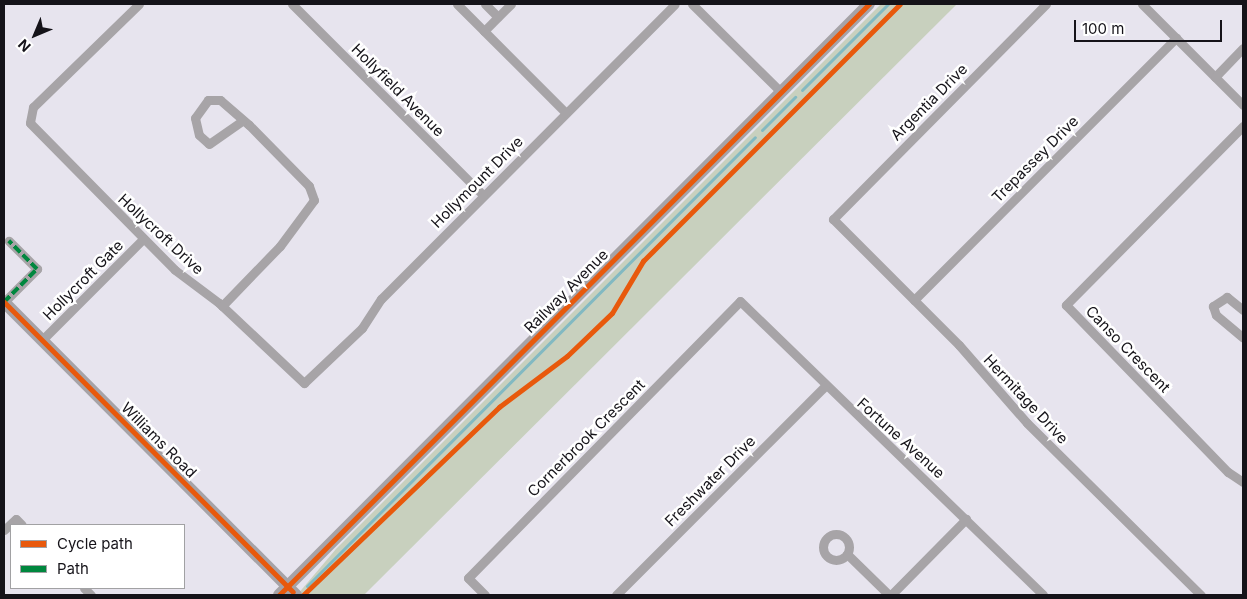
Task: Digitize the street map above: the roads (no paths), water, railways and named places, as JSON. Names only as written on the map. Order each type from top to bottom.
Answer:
[{"type":"main road","name":"Railway Avenue","points":[[288,592],[869,4]]},
{"type":"main road","name":"Williams Road","points":[[4,302],[288,592]]},
{"type":"street","name":"Hollycroft Drive","points":[[139,4],[33,107],[29,118],[37,132],[143,239],[222,306],[304,383]]},
{"type":"street","name":"Hollyfield Avenue","points":[[292,4],[484,195]]},
{"type":"street","points":[[456,4],[565,112]]},
{"type":"street","points":[[485,4],[498,17]]},
{"type":"street","points":[[484,31],[511,4]]},
{"type":"street","name":"Hollymount Drive","points":[[304,383],[362,328],[381,299],[565,112],[675,4]]},
{"type":"street","points":[[692,4],[782,92]]},
{"type":"street","name":"Argentia Drive","points":[[833,219],[1046,4]]},
{"type":"street","points":[[1142,4],[1243,105]]},
{"type":"street","name":"Trepassey Drive","points":[[914,300],[1176,38]]},
{"type":"street","points":[[1215,76],[1243,48]]},
{"type":"street","points":[[222,306],[280,246],[314,197],[309,186],[242,121],[214,98],[195,118],[199,135],[209,144],[242,121]]},
{"type":"street","name":"Canso Crescent","points":[[1243,126],[1066,305],[1243,482]]},
{"type":"street","name":"Hermitage Drive","points":[[833,219],[914,300],[1026,423],[1201,595]]},
{"type":"street","name":"Hollycroft Gate","points":[[42,340],[143,239]]},
{"type":"street","points":[[4,302],[36,269],[9,241]]},
{"type":"street","points":[[1243,310],[1227,297],[1213,306],[1216,315],[1243,338]]},
{"type":"street","name":"Fortune Avenue","points":[[740,301],[825,386],[966,519],[1042,595]]},
{"type":"street","name":"Cornerbrook Crescent","points":[[485,595],[468,578],[740,301]]},
{"type":"street","name":"Freshwater Drive","points":[[616,595],[825,386]]},
{"type":"street","points":[[11,524],[16,519],[21,524]]},
{"type":"street","points":[[847,554],[890,595],[966,519]]},
{"type":"waterway","points":[[802,90],[888,4]]},
{"type":"waterway","points":[[762,130],[795,97]]},
{"type":"waterway","points":[[307,586],[755,137]]}]
